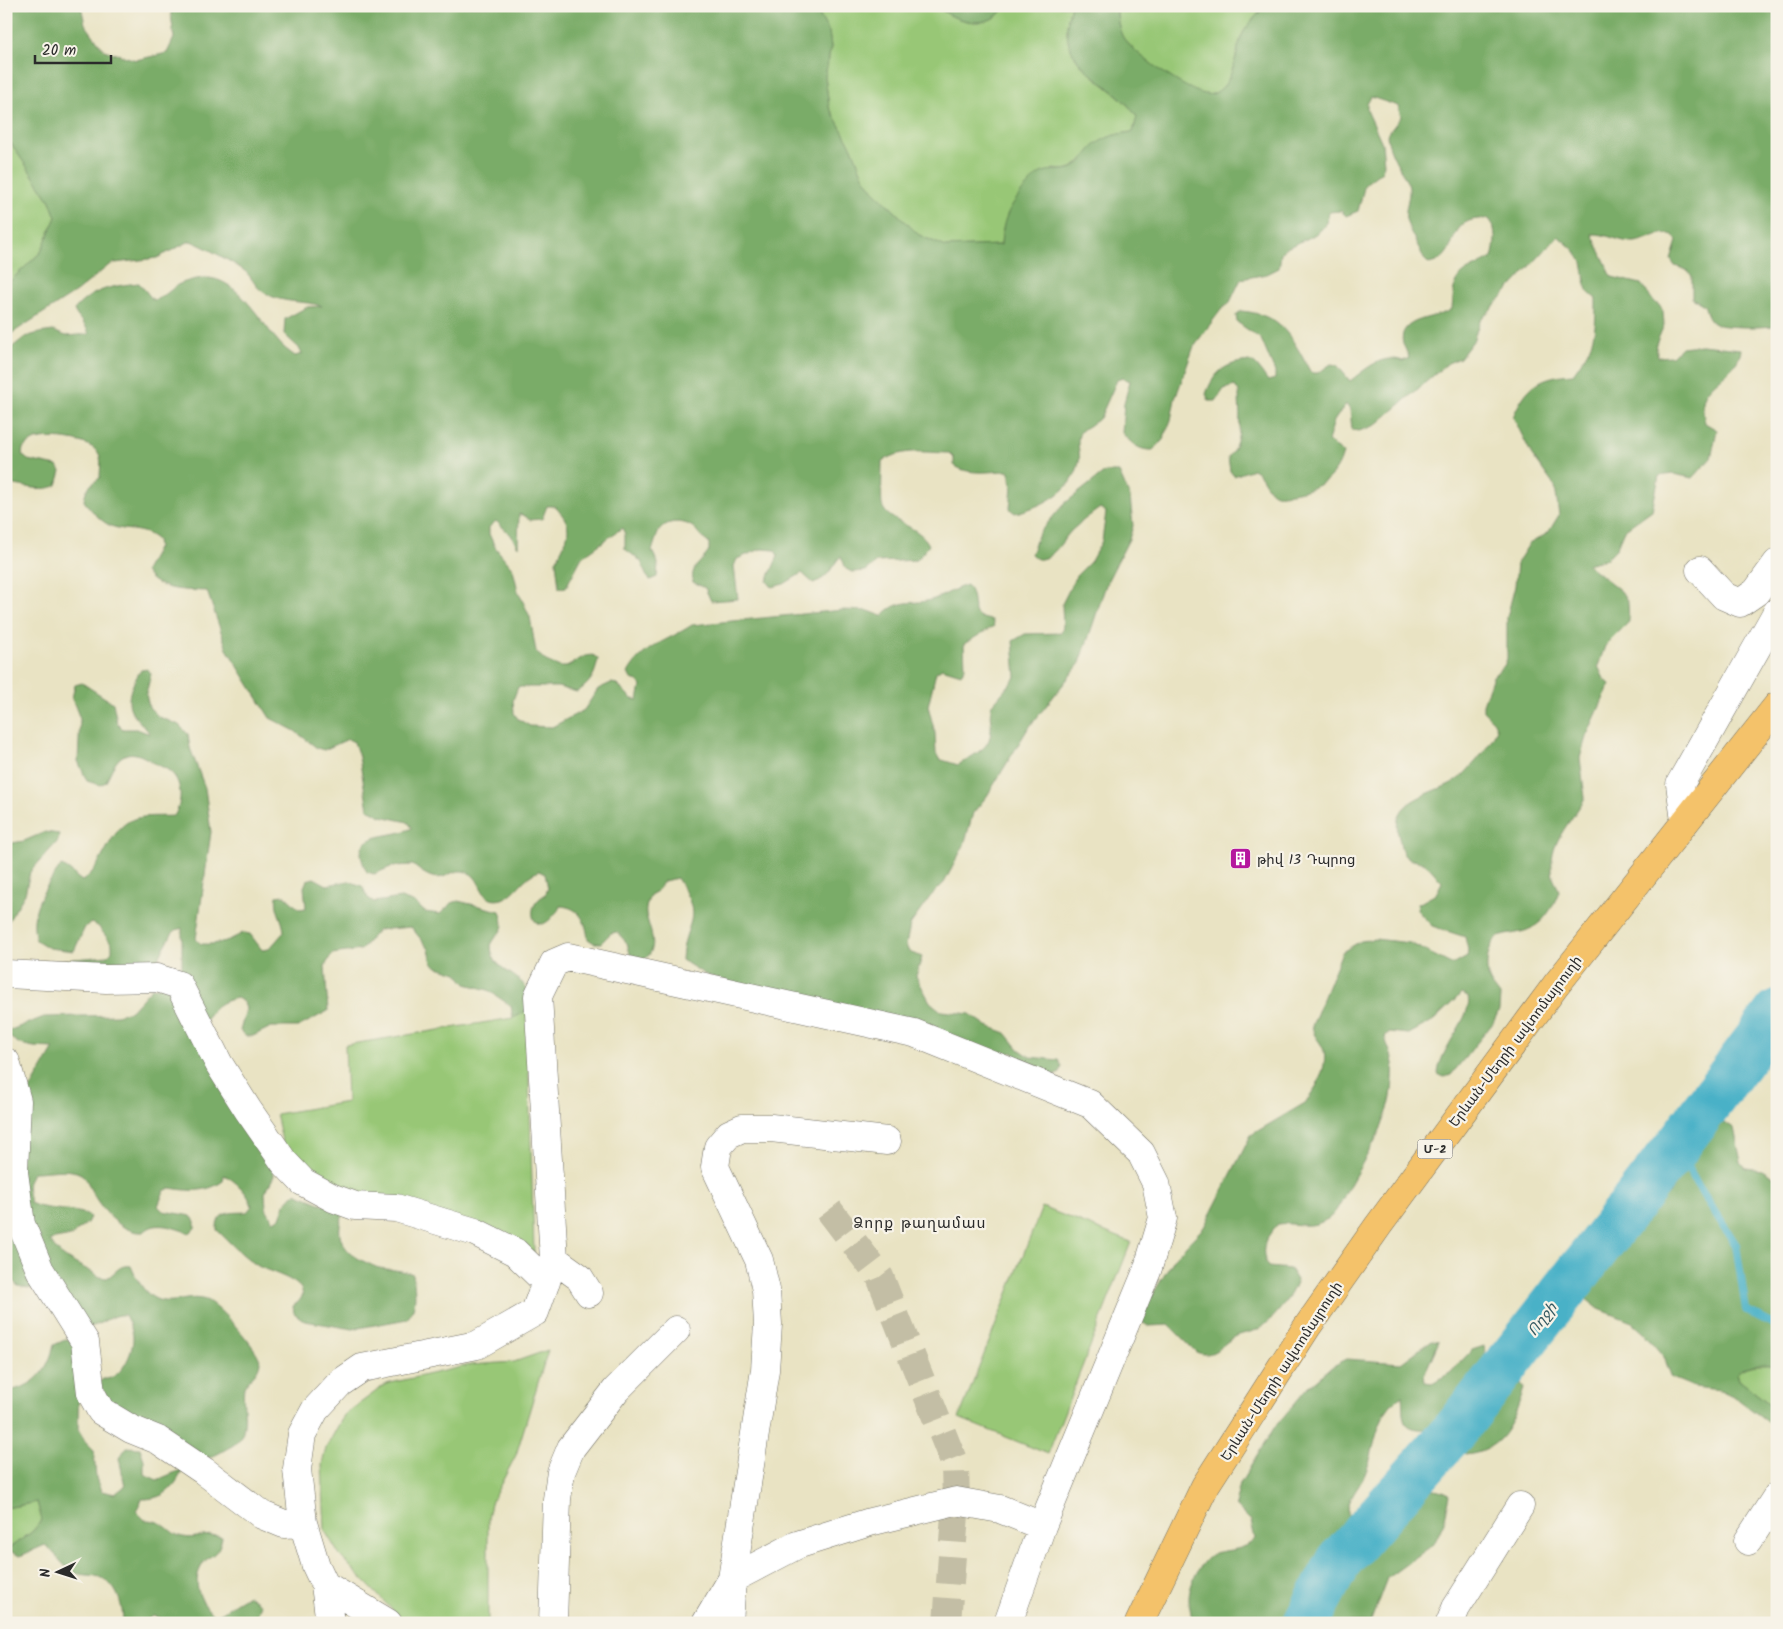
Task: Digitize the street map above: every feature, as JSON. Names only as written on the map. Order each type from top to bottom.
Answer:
[{"type":"highway","name":"Երևան-Մեղրի ավտոմայրուղի","points":[[1139,1623],[1205,1486],[1307,1327],[1488,1075],[1685,820],[1777,706]]},
{"type":"street","points":[[1700,570],[1724,596],[1740,603],[1756,592],[1777,563]]},
{"type":"street","points":[[1685,820],[1680,784],[1777,612]]},
{"type":"street","points":[[330,1623],[325,1585],[316,1566],[303,1522],[297,1469],[302,1434],[315,1410],[340,1383],[362,1368],[477,1345],[535,1312],[550,1271],[538,996],[554,963],[568,957],[914,1033],[1090,1104],[1141,1153],[1156,1183],[1163,1218],[1147,1271],[1042,1526],[1008,1623]]},
{"type":"street","points":[[6,974],[106,979],[157,978],[179,985],[219,1064],[284,1162],[303,1182],[333,1198],[356,1206],[396,1208],[475,1232],[550,1271],[579,1277],[589,1293]]},
{"type":"street","points":[[6,1062],[17,1101],[14,1172],[21,1224],[40,1270],[85,1342],[91,1393],[101,1411],[131,1429],[158,1440],[204,1470],[262,1516],[284,1524],[303,1522]]},
{"type":"street","points":[[729,1623],[732,1579],[764,1370],[768,1324],[766,1290],[759,1260],[715,1167],[718,1147],[729,1134],[742,1128],[771,1128],[887,1141]]},
{"type":"street","points":[[553,1623],[557,1500],[561,1472],[571,1448],[616,1390],[676,1330]]},
{"type":"street","points":[[1748,1541],[1777,1496]]},
{"type":"street","points":[[706,1623],[732,1579],[797,1545],[870,1522],[956,1501],[1000,1509],[1042,1526]]},
{"type":"street","points":[[1450,1623],[1456,1608],[1520,1506]]},
{"type":"street","points":[[325,1585],[388,1623]]},
{"type":"green space","points":[[6,6],[81,6],[85,24],[104,50],[136,60],[167,53],[174,38],[170,6],[814,6],[829,32],[831,47],[825,76],[829,107],[852,148],[863,176],[873,190],[919,235],[946,247],[1001,245],[1006,218],[1012,205],[1037,176],[1047,171],[1072,168],[1079,164],[1094,146],[1108,137],[1133,132],[1137,117],[1126,103],[1087,70],[1076,58],[1069,44],[1067,27],[1071,6],[1117,6],[1117,19],[1121,33],[1130,46],[1153,65],[1180,83],[1205,94],[1213,94],[1226,83],[1243,33],[1264,6],[1772,6],[1772,14],[1777,16],[1777,325],[1734,327],[1713,323],[1708,317],[1704,305],[1692,298],[1692,277],[1689,271],[1675,266],[1671,260],[1677,241],[1673,235],[1659,234],[1640,241],[1630,242],[1592,234],[1612,277],[1641,284],[1663,311],[1664,325],[1656,344],[1658,357],[1672,356],[1681,347],[1701,345],[1741,349],[1735,365],[1709,389],[1703,403],[1705,423],[1717,430],[1711,458],[1693,478],[1673,474],[1659,476],[1652,510],[1624,530],[1616,549],[1606,559],[1587,564],[1621,591],[1628,602],[1629,622],[1605,646],[1598,666],[1604,679],[1610,684],[1586,737],[1580,758],[1585,798],[1561,835],[1553,854],[1553,877],[1559,891],[1549,911],[1540,922],[1528,930],[1499,937],[1490,949],[1487,961],[1488,976],[1491,984],[1500,996],[1499,1010],[1493,1023],[1451,1075],[1444,1077],[1438,1074],[1440,1064],[1466,1013],[1468,997],[1461,994],[1434,1020],[1409,1034],[1389,1032],[1385,1037],[1392,1056],[1393,1081],[1391,1097],[1382,1126],[1338,1207],[1329,1218],[1310,1225],[1278,1224],[1267,1239],[1264,1255],[1268,1267],[1290,1269],[1297,1280],[1286,1301],[1265,1325],[1233,1338],[1212,1353],[1202,1354],[1196,1352],[1169,1325],[1148,1326],[1142,1322],[1140,1315],[1176,1256],[1204,1227],[1251,1135],[1305,1103],[1313,1092],[1320,1078],[1325,1057],[1323,1048],[1312,1026],[1342,952],[1361,941],[1375,939],[1410,943],[1453,965],[1467,957],[1468,950],[1465,937],[1432,926],[1417,910],[1418,904],[1436,894],[1442,882],[1426,864],[1405,856],[1397,824],[1401,813],[1408,804],[1442,788],[1463,775],[1491,742],[1497,729],[1494,722],[1483,711],[1483,704],[1493,676],[1504,666],[1507,659],[1507,617],[1515,586],[1517,563],[1529,544],[1548,533],[1559,515],[1555,487],[1532,455],[1513,417],[1523,397],[1529,390],[1551,377],[1573,374],[1590,347],[1594,331],[1596,299],[1587,291],[1582,262],[1574,250],[1558,236],[1480,321],[1473,341],[1460,358],[1448,363],[1376,425],[1359,431],[1352,430],[1350,410],[1346,404],[1334,421],[1328,441],[1343,453],[1336,470],[1324,482],[1309,489],[1276,494],[1269,489],[1260,474],[1253,469],[1234,476],[1230,471],[1228,457],[1239,435],[1239,392],[1235,386],[1224,389],[1216,401],[1209,401],[1206,394],[1215,376],[1224,368],[1235,363],[1250,362],[1259,369],[1268,381],[1275,379],[1275,372],[1261,339],[1237,322],[1236,315],[1241,311],[1267,317],[1285,331],[1311,373],[1318,373],[1331,364],[1337,365],[1350,381],[1368,367],[1381,361],[1395,359],[1403,361],[1409,358],[1403,344],[1403,335],[1406,328],[1412,323],[1452,309],[1454,288],[1461,274],[1492,258],[1495,233],[1492,223],[1489,219],[1474,219],[1464,223],[1458,230],[1451,246],[1440,260],[1429,264],[1424,259],[1406,219],[1408,184],[1392,154],[1388,141],[1387,135],[1401,117],[1398,106],[1371,97],[1367,104],[1367,110],[1382,143],[1384,164],[1382,171],[1365,184],[1358,211],[1346,216],[1341,211],[1328,212],[1327,220],[1319,231],[1285,249],[1281,254],[1279,268],[1267,274],[1241,279],[1230,302],[1220,311],[1194,346],[1175,399],[1171,420],[1163,440],[1153,450],[1136,446],[1122,433],[1124,403],[1130,381],[1123,378],[1117,380],[1100,418],[1080,432],[1078,438],[1079,462],[1071,481],[1055,496],[1035,507],[1015,513],[1010,509],[1012,485],[1008,471],[966,471],[954,465],[954,458],[949,453],[914,452],[898,454],[882,462],[882,505],[890,516],[925,538],[929,545],[917,560],[877,562],[866,571],[852,572],[846,569],[841,556],[827,575],[819,581],[813,583],[802,573],[784,584],[772,587],[767,581],[778,556],[775,550],[761,549],[737,559],[734,566],[738,599],[711,601],[705,588],[693,582],[693,572],[709,551],[709,543],[687,524],[676,522],[666,524],[659,531],[652,551],[658,563],[657,577],[650,580],[641,561],[625,549],[625,534],[622,528],[582,557],[566,587],[559,588],[556,561],[566,539],[568,527],[566,520],[554,506],[547,506],[542,519],[530,520],[519,514],[518,547],[511,535],[496,521],[489,527],[489,534],[495,547],[513,569],[518,591],[530,617],[536,652],[546,661],[560,667],[566,667],[585,656],[593,655],[598,659],[592,678],[577,692],[558,687],[518,687],[513,700],[514,713],[518,719],[530,726],[552,727],[584,710],[598,689],[611,683],[617,684],[632,699],[638,700],[641,686],[638,681],[631,679],[628,673],[634,664],[648,650],[692,625],[842,610],[869,611],[882,616],[894,606],[934,599],[967,585],[971,591],[975,612],[978,616],[992,620],[994,626],[964,644],[965,668],[961,674],[942,668],[936,672],[928,706],[935,733],[936,753],[939,759],[958,765],[978,753],[988,743],[991,729],[991,706],[1016,677],[1013,641],[1025,634],[1061,633],[1063,626],[1062,604],[1076,576],[1091,561],[1102,541],[1106,512],[1100,508],[1072,530],[1050,555],[1040,559],[1031,554],[1039,533],[1064,504],[1105,472],[1119,472],[1130,497],[1133,526],[1129,539],[1107,582],[1080,663],[1027,730],[987,796],[973,813],[964,845],[944,883],[930,897],[910,925],[906,945],[909,952],[922,957],[916,976],[930,1002],[941,1011],[970,1014],[987,1026],[1006,1033],[1019,1049],[1030,1057],[1058,1060],[1062,1066],[1060,1073],[1053,1076],[1028,1069],[1012,1052],[996,1063],[706,975],[682,960],[692,912],[686,892],[677,878],[664,881],[656,892],[650,895],[646,912],[653,944],[645,959],[631,957],[627,943],[617,932],[611,933],[601,943],[594,943],[588,939],[584,921],[573,909],[560,906],[547,922],[541,924],[536,922],[533,913],[534,906],[545,895],[548,888],[545,874],[539,871],[528,877],[507,897],[495,900],[486,895],[474,876],[462,871],[439,878],[424,873],[413,865],[393,866],[374,874],[367,872],[362,858],[362,849],[366,842],[373,838],[403,832],[412,828],[408,822],[381,816],[368,809],[359,757],[354,742],[348,739],[324,750],[317,748],[295,731],[270,718],[227,649],[207,591],[173,589],[157,583],[145,571],[158,547],[157,540],[141,531],[117,528],[107,524],[84,501],[91,484],[100,478],[100,456],[95,449],[80,442],[70,440],[51,438],[34,441],[23,448],[22,455],[28,460],[57,466],[61,471],[57,485],[39,488],[6,484],[6,352],[25,337],[39,333],[53,331],[66,336],[89,334],[74,310],[95,293],[111,287],[139,283],[153,300],[163,296],[178,285],[197,279],[210,278],[234,289],[244,298],[280,343],[295,356],[302,354],[299,348],[284,334],[285,319],[307,307],[322,306],[279,299],[265,293],[259,289],[244,270],[210,250],[190,241],[157,258],[115,263],[108,266],[76,292],[6,337],[6,285],[41,252],[56,217],[50,201],[6,136]]},
{"type":"green space","points":[[814,6],[937,6],[953,17],[973,22],[991,19],[999,14],[1005,6],[1071,6],[1067,27],[1069,44],[1076,58],[1087,70],[1126,103],[1137,117],[1133,132],[1107,138],[1072,167],[1061,170],[1053,169],[1002,231],[1001,245],[946,247],[919,235],[873,190],[863,176],[852,148],[829,107],[825,76],[831,47],[829,32]]},
{"type":"green space","points":[[937,6],[1005,6],[999,14],[991,19],[973,22],[953,17]]},
{"type":"green space","points":[[1117,6],[1264,6],[1243,33],[1226,83],[1213,94],[1205,94],[1180,84],[1130,46],[1121,32],[1117,18]]},
{"type":"green space","points":[[6,136],[50,201],[56,217],[41,252],[6,285]]},
{"type":"green space","points":[[148,669],[151,674],[146,694],[149,707],[159,717],[179,725],[188,734],[190,748],[205,788],[211,832],[196,939],[201,944],[223,942],[243,933],[250,934],[262,950],[269,949],[284,932],[276,901],[277,896],[284,895],[299,909],[306,908],[304,887],[307,880],[314,878],[327,885],[349,881],[362,886],[368,898],[374,902],[401,898],[415,903],[425,912],[440,914],[452,903],[458,901],[500,911],[503,927],[491,945],[493,956],[498,964],[526,988],[529,998],[527,1011],[513,1018],[511,1006],[488,990],[466,984],[457,973],[432,963],[429,949],[411,927],[378,930],[361,950],[332,954],[325,966],[328,1011],[298,1027],[271,1027],[253,1036],[245,1036],[240,1031],[246,1009],[244,1002],[237,998],[225,1001],[216,1007],[209,1014],[203,1025],[273,1162],[274,1176],[265,1193],[266,1208],[273,1221],[280,1218],[285,1204],[295,1193],[344,1213],[341,1221],[340,1236],[342,1242],[351,1253],[377,1268],[413,1274],[414,1304],[407,1319],[353,1329],[305,1321],[294,1313],[293,1306],[301,1299],[302,1292],[299,1286],[283,1276],[258,1266],[242,1254],[217,1230],[217,1224],[222,1216],[231,1213],[247,1212],[252,1206],[241,1188],[224,1175],[223,1181],[211,1188],[191,1190],[170,1188],[164,1191],[158,1206],[163,1211],[191,1216],[195,1221],[195,1228],[190,1233],[166,1226],[154,1226],[144,1232],[127,1229],[106,1212],[95,1197],[85,1177],[76,1172],[65,1170],[34,1172],[31,1176],[28,1186],[30,1203],[45,1208],[77,1212],[90,1217],[87,1223],[71,1236],[50,1240],[54,1247],[65,1257],[100,1277],[107,1278],[121,1267],[131,1266],[143,1288],[158,1300],[169,1301],[195,1298],[206,1300],[228,1318],[254,1348],[260,1362],[257,1370],[244,1387],[244,1427],[242,1434],[232,1446],[207,1458],[154,1424],[130,1415],[118,1414],[98,1383],[103,1379],[115,1376],[125,1365],[131,1351],[133,1337],[125,1315],[115,1316],[97,1325],[87,1327],[34,1282],[33,1289],[18,1286],[6,1275],[6,1142],[28,1093],[54,1048],[20,1044],[9,1037],[8,1031],[44,1017],[117,1015],[131,1011],[152,988],[185,981],[182,968],[182,928],[176,930],[171,935],[151,972],[43,962],[107,956],[112,951],[112,944],[98,926],[91,923],[85,927],[74,951],[49,948],[36,940],[34,929],[34,919],[39,901],[61,866],[82,881],[90,875],[112,839],[125,824],[139,818],[174,816],[177,811],[180,792],[177,780],[168,770],[145,757],[137,754],[124,755],[114,765],[106,782],[100,785],[87,781],[78,761],[80,719],[72,698],[75,685],[82,683],[113,703],[117,723],[123,729],[137,729],[150,734],[134,715],[129,701],[129,695],[138,674],[141,670]]},
{"type":"green space","points":[[45,832],[59,834],[58,841],[30,872],[25,894],[6,925],[6,844],[24,841]]},
{"type":"green space","points":[[527,1011],[534,1253],[329,1189],[283,1145],[276,1114],[347,1102],[345,1045],[513,1018]]},
{"type":"green space","points":[[1722,1121],[1734,1128],[1741,1162],[1746,1168],[1762,1170],[1777,1179],[1777,1366],[1767,1364],[1750,1366],[1737,1373],[1739,1380],[1777,1410],[1777,1429],[1735,1397],[1720,1390],[1694,1387],[1672,1378],[1664,1357],[1644,1333],[1632,1322],[1599,1309],[1585,1298],[1581,1291],[1583,1283],[1592,1272],[1623,1239],[1644,1223],[1656,1204],[1669,1194],[1716,1123]]},
{"type":"green space","points":[[1042,1207],[1131,1242],[1048,1454],[959,1418]]},
{"type":"green space","points":[[67,1339],[79,1345],[78,1429],[85,1441],[94,1450],[96,1478],[101,1491],[115,1494],[125,1486],[119,1458],[127,1447],[140,1448],[144,1460],[144,1474],[157,1480],[183,1469],[176,1482],[167,1492],[150,1499],[142,1499],[136,1511],[145,1520],[158,1522],[183,1537],[193,1538],[211,1535],[222,1537],[218,1549],[204,1562],[198,1574],[199,1594],[205,1606],[214,1616],[249,1596],[261,1604],[255,1623],[177,1623],[153,1616],[142,1623],[123,1623],[118,1596],[111,1585],[105,1580],[96,1576],[73,1572],[45,1545],[20,1556],[7,1550],[32,1532],[42,1520],[37,1502],[6,1508],[6,1391],[24,1386],[38,1377],[48,1363],[54,1345]]},
{"type":"green space","points":[[1432,1340],[1439,1341],[1424,1375],[1425,1382],[1432,1383],[1450,1373],[1472,1350],[1484,1346],[1489,1389],[1495,1394],[1521,1383],[1524,1389],[1511,1423],[1499,1440],[1490,1447],[1465,1454],[1447,1433],[1438,1430],[1415,1429],[1407,1424],[1403,1416],[1402,1395],[1386,1411],[1381,1421],[1365,1474],[1350,1501],[1348,1507],[1349,1520],[1364,1523],[1377,1519],[1422,1490],[1435,1489],[1450,1495],[1444,1522],[1434,1544],[1387,1578],[1370,1623],[1329,1623],[1343,1591],[1348,1565],[1347,1553],[1343,1543],[1335,1535],[1331,1568],[1304,1623],[1192,1623],[1189,1602],[1190,1593],[1197,1573],[1205,1560],[1215,1553],[1246,1546],[1255,1539],[1251,1521],[1235,1505],[1240,1484],[1274,1428],[1310,1385],[1333,1366],[1347,1359],[1401,1363]]},
{"type":"green space","points":[[548,1350],[516,1455],[491,1503],[488,1519],[488,1623],[405,1623],[340,1556],[325,1531],[322,1464],[326,1448],[344,1415],[386,1384],[470,1365],[514,1362]]},
{"type":"green space","points":[[1777,1366],[1777,1410],[1739,1380],[1737,1373],[1748,1367]]},
{"type":"green space","points":[[37,1502],[42,1520],[32,1532],[6,1550],[6,1508]]},
{"type":"waterway","name":"Ողջի","points":[[1306,1623],[1339,1561],[1460,1424],[1677,1146],[1777,1012]]},
{"type":"waterway","points":[[1677,1146],[1695,1181],[1736,1245],[1746,1310],[1777,1326]]},
{"type":"tunnel","points":[[829,1210],[880,1277],[955,1465],[956,1501],[947,1623]]},
{"type":"place","name":"թիվ 13 Դպրոց","points":[[1241,859]]},
{"type":"district","name":"Ձորք թաղամաս","points":[[920,1223]]}]
